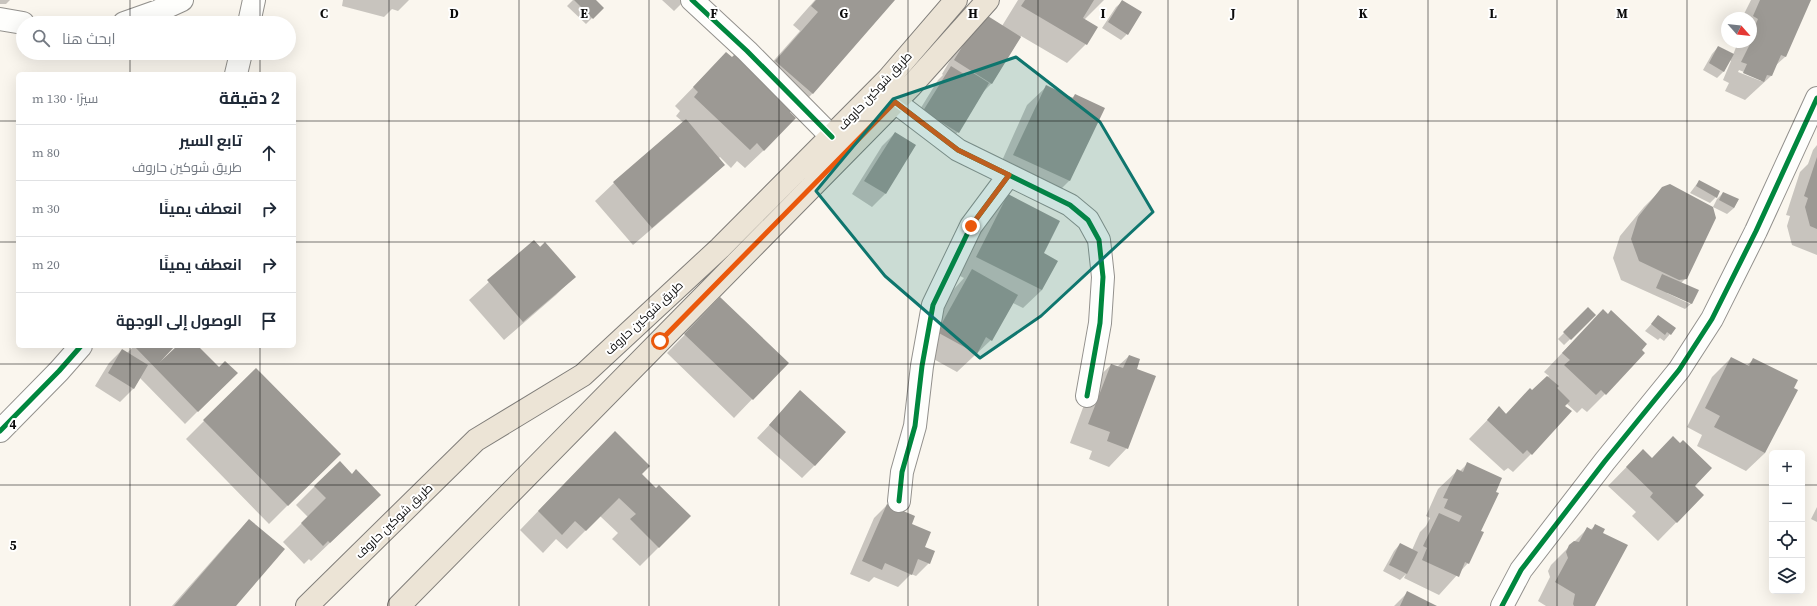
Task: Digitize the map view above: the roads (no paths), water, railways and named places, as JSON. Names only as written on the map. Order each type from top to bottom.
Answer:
[{"type":"main road","name":"طريق شوكين حاروف","points":[[307,606],[476,440],[583,375],[720,248],[888,79],[956,0]]},
{"type":"main road","name":"طريق شوكين حاروف","points":[[399,606],[911,86],[988,0]]},
{"type":"street","points":[[144,16],[182,0]]},
{"type":"street","points":[[251,16],[254,0]]},
{"type":"street","points":[[692,0],[747,51],[832,136]]},
{"type":"street","points":[[0,19],[16,22]]},
{"type":"street","points":[[236,72],[239,60]]},
{"type":"street","points":[[1502,606],[1521,570],[1605,460],[1678,370],[1712,319],[1756,230],[1817,98]]},
{"type":"street","points":[[895,102],[958,150],[1070,205],[1088,220],[1099,240],[1103,277],[1100,323],[1087,396]]},
{"type":"street","points":[[900,500],[902,472],[914,426],[922,366],[933,305],[971,226],[1009,175]]},
{"type":"street","points":[[0,431],[59,371],[79,348]]}]
